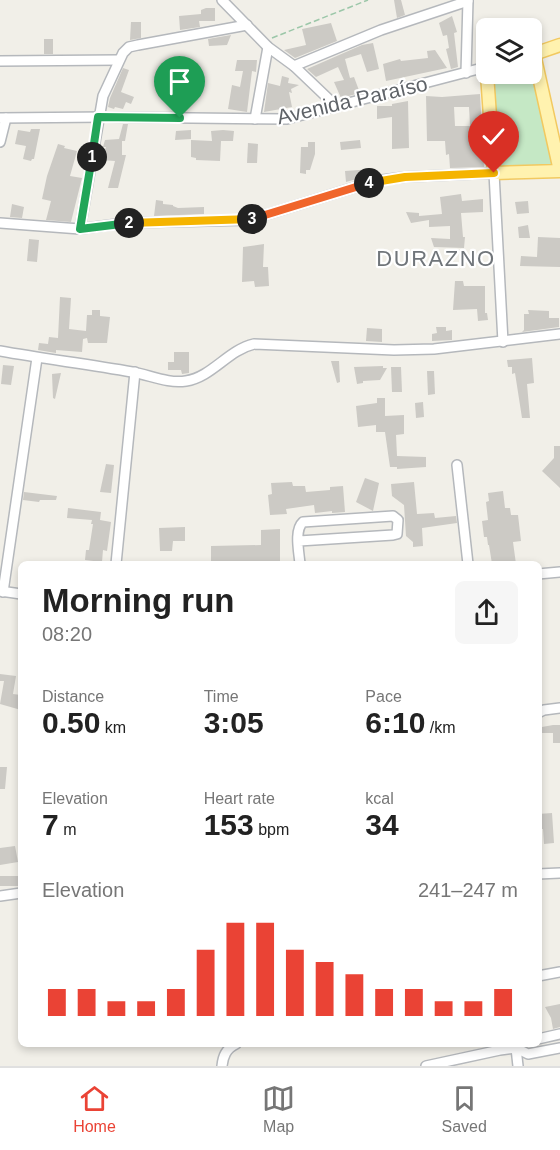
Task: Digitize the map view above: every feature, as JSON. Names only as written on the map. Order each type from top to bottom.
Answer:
[{"type":"main road","points":[[542,51],[560,45]]},
{"type":"main road","points":[[488,84],[494,173],[560,171],[556,133],[541,84]]},
{"type":"street","points":[[222,0],[266,44],[294,66],[337,107]]},
{"type":"street","points":[[294,66],[381,30],[468,0],[466,73]]},
{"type":"street","points":[[80,229],[98,117],[119,60],[126,50],[133,46],[248,26]]},
{"type":"street","points":[[255,119],[266,44]]},
{"type":"street","points":[[0,61],[119,60]]},
{"type":"street","name":"Avenida Paraíso","points":[[3,118],[287,119],[476,70]]},
{"type":"street","points":[[0,142],[3,118]]},
{"type":"street","points":[[0,223],[80,229],[125,223],[249,220],[375,181],[405,177],[494,173],[502,342]]},
{"type":"street","points":[[0,351],[135,372],[173,382],[188,381],[201,376],[242,347],[254,344],[394,350],[434,349],[560,334]]},
{"type":"street","points":[[18,594],[2,591],[37,358]]},
{"type":"street","points":[[116,561],[135,372]]},
{"type":"street","points":[[456,465],[468,561]]},
{"type":"street","points":[[298,541],[393,535],[397,534],[399,529],[398,520],[393,516],[303,522],[298,529],[298,541],[300,561]]},
{"type":"street","points":[[542,574],[560,572]]},
{"type":"street","points":[[542,711],[560,708]]},
{"type":"street","points":[[542,874],[560,873]]},
{"type":"street","points":[[0,896],[18,893]]},
{"type":"street","points":[[542,975],[560,972]]},
{"type":"street","points":[[542,1038],[560,1034]]},
{"type":"street","points":[[222,1066],[223,1057],[229,1047]]},
{"type":"street","points":[[426,1066],[500,1047]]},
{"type":"street","points":[[518,1066],[519,1047]]},
{"type":"street","points":[[520,1047],[528,1054],[560,1048]]},
{"type":"path","points":[[266,44],[368,0]]},
{"type":"green space","points":[[491,84],[535,84],[555,167],[496,169]]},
{"type":"building","points":[[394,0],[401,0],[405,15],[397,18]]},
{"type":"building","points":[[215,8],[215,21],[199,21],[200,27],[180,30],[179,16],[201,14],[201,10]]},
{"type":"building","points":[[452,16],[457,32],[454,33],[458,67],[451,69],[446,49],[449,48],[447,35],[443,36],[439,23]]},
{"type":"building","points":[[131,22],[141,22],[141,38],[130,40]]},
{"type":"building","points":[[331,23],[337,41],[295,58],[284,50],[306,45],[302,29]]},
{"type":"building","points":[[231,35],[227,45],[209,46],[208,39]]},
{"type":"building","points":[[44,39],[53,39],[53,54],[44,54]]},
{"type":"building","points":[[373,43],[379,69],[367,72],[361,54],[345,59],[350,78],[354,77],[360,93],[341,98],[334,82],[344,80],[338,67],[316,77],[307,69],[362,45]]},
{"type":"building","points":[[435,50],[447,68],[386,81],[383,64],[400,59],[401,61],[428,58],[427,51]]},
{"type":"building","points":[[237,60],[257,60],[256,72],[252,71],[247,112],[228,109],[232,85],[240,87],[243,71],[235,71]]},
{"type":"building","points":[[123,68],[129,70],[121,92],[134,97],[131,104],[126,102],[123,109],[115,107],[114,109],[108,107]]},
{"type":"building","points":[[282,76],[289,78],[288,83],[299,85],[291,89],[292,93],[289,92],[292,107],[264,112],[268,83],[280,86]]},
{"type":"building","points":[[480,94],[484,167],[450,168],[445,141],[427,141],[426,96]],"holes":[[[454,107],[469,107],[470,126],[455,126]]]},
{"type":"building","points":[[408,101],[409,148],[392,149],[392,117],[377,119],[377,106],[392,106],[392,104]]},
{"type":"building","points":[[123,124],[128,124],[125,141],[122,141],[122,155],[126,155],[118,188],[108,188],[115,161],[101,160],[106,147],[103,147],[105,140],[119,139]]},
{"type":"building","points":[[31,129],[40,129],[34,159],[31,161],[23,159],[26,146],[15,144],[18,130],[30,132]]},
{"type":"building","points":[[191,130],[191,139],[175,140],[176,131]]},
{"type":"building","points":[[211,131],[234,131],[233,141],[221,141],[220,161],[196,160],[191,157],[191,140],[212,141]]},
{"type":"building","points":[[360,140],[361,148],[341,150],[340,142]]},
{"type":"building","points":[[308,142],[315,142],[315,154],[310,170],[306,170],[306,174],[300,173],[301,147],[308,147]]},
{"type":"building","points":[[248,143],[258,144],[257,163],[247,163]]},
{"type":"building","points":[[58,144],[77,151],[70,176],[82,178],[71,222],[46,220],[51,201],[42,199]]},
{"type":"building","points":[[373,169],[374,174],[346,182],[345,171]]},
{"type":"building","points":[[461,194],[462,201],[483,199],[483,212],[461,213],[463,237],[465,237],[464,248],[434,247],[431,238],[450,239],[450,226],[429,227],[429,220],[411,223],[406,212],[419,213],[419,216],[442,214],[440,197]]},
{"type":"building","points":[[156,200],[178,208],[204,207],[204,214],[154,216]]},
{"type":"building","points":[[528,201],[529,213],[517,214],[515,202]]},
{"type":"building","points":[[12,204],[24,207],[22,218],[10,217]]},
{"type":"building","points":[[528,225],[530,238],[519,238],[518,227]]},
{"type":"building","points":[[538,237],[560,238],[560,267],[520,266],[521,256],[537,257]]},
{"type":"building","points":[[29,239],[39,240],[37,262],[27,261]]},
{"type":"building","points":[[264,244],[263,267],[268,267],[269,286],[255,287],[254,281],[242,282],[243,247]]},
{"type":"building","points":[[455,281],[463,281],[464,286],[485,286],[485,313],[487,313],[488,320],[478,321],[477,309],[453,310]]},
{"type":"building","points":[[60,297],[71,298],[69,329],[86,331],[87,315],[92,315],[92,310],[100,310],[100,316],[110,317],[107,343],[88,343],[87,338],[83,339],[82,352],[56,350],[56,353],[38,350],[39,343],[48,344],[49,337],[58,338]]},
{"type":"building","points":[[528,310],[549,311],[549,318],[559,318],[559,327],[522,332],[524,314],[529,314]]},
{"type":"building","points":[[436,327],[446,327],[446,331],[452,330],[452,340],[432,341],[432,334],[437,333]]},
{"type":"building","points":[[367,328],[382,329],[382,342],[366,341]]},
{"type":"building","points":[[174,352],[189,352],[189,373],[182,374],[181,370],[168,370],[168,362],[174,362]]},
{"type":"building","points":[[532,358],[534,383],[527,384],[530,418],[522,418],[515,373],[512,374],[512,367],[508,367],[507,360]]},
{"type":"building","points":[[331,361],[339,361],[340,382],[337,383]]},
{"type":"building","points":[[3,365],[14,366],[11,385],[1,384]]},
{"type":"building","points":[[383,366],[387,368],[380,380],[363,381],[357,384],[354,367]]},
{"type":"building","points":[[391,367],[401,367],[402,392],[392,392]]},
{"type":"building","points":[[427,371],[434,371],[435,394],[428,395]]},
{"type":"building","points":[[61,373],[55,399],[53,398],[52,374]]},
{"type":"building","points":[[377,398],[385,398],[385,416],[404,415],[404,434],[396,435],[397,456],[426,457],[426,467],[397,469],[397,467],[390,467],[385,432],[376,432],[376,425],[358,427],[356,406],[377,403]]},
{"type":"building","points":[[423,402],[424,417],[416,418],[415,403]]},
{"type":"building","points":[[554,446],[560,446],[560,488],[542,471],[554,458]]},
{"type":"building","points":[[106,464],[114,465],[111,493],[100,492]]},
{"type":"building","points":[[365,478],[379,483],[373,511],[356,502]]},
{"type":"building","points":[[292,482],[293,486],[305,486],[306,492],[330,490],[330,487],[343,486],[345,512],[315,513],[314,505],[286,509],[287,514],[270,515],[268,495],[272,494],[271,483]]},
{"type":"building","points":[[414,482],[417,514],[434,513],[435,518],[456,516],[457,523],[422,528],[423,546],[413,547],[413,542],[406,536],[404,505],[392,496],[391,484]]},
{"type":"building","points":[[503,491],[505,508],[510,508],[511,515],[518,515],[521,541],[513,542],[516,561],[492,561],[482,521],[488,520],[486,502],[489,501],[488,493]]},
{"type":"building","points":[[24,492],[57,496],[56,500],[40,500],[39,502],[23,500]]},
{"type":"building","points":[[68,508],[101,512],[100,520],[111,522],[107,551],[103,550],[102,561],[85,560],[86,550],[89,550],[92,520],[67,518]]},
{"type":"building","points":[[185,527],[185,541],[173,541],[172,551],[160,551],[159,528]]},
{"type":"building","points":[[280,529],[280,561],[211,561],[211,546],[261,545],[261,530]]},
{"type":"building","points":[[0,674],[16,676],[13,694],[18,695],[18,709],[0,704],[4,681],[0,681]]},
{"type":"building","points":[[560,725],[560,743],[553,743],[553,733],[542,733],[542,727]]},
{"type":"building","points":[[0,767],[7,767],[5,789],[0,789]]},
{"type":"building","points":[[552,813],[554,843],[544,844],[542,814]]},
{"type":"building","points":[[15,846],[18,862],[0,865],[0,848]]},
{"type":"building","points":[[0,876],[18,876],[18,886],[0,886]]},
{"type":"building","points":[[560,1004],[560,1027],[553,1029],[551,1018],[545,1007]]},
{"type":"district","name":"DURAZNO","points":[[436,258]]},
{"type":"route","points":[[180,118],[98,117],[80,229],[125,223],[249,220],[375,181],[405,177],[494,173]]}]
